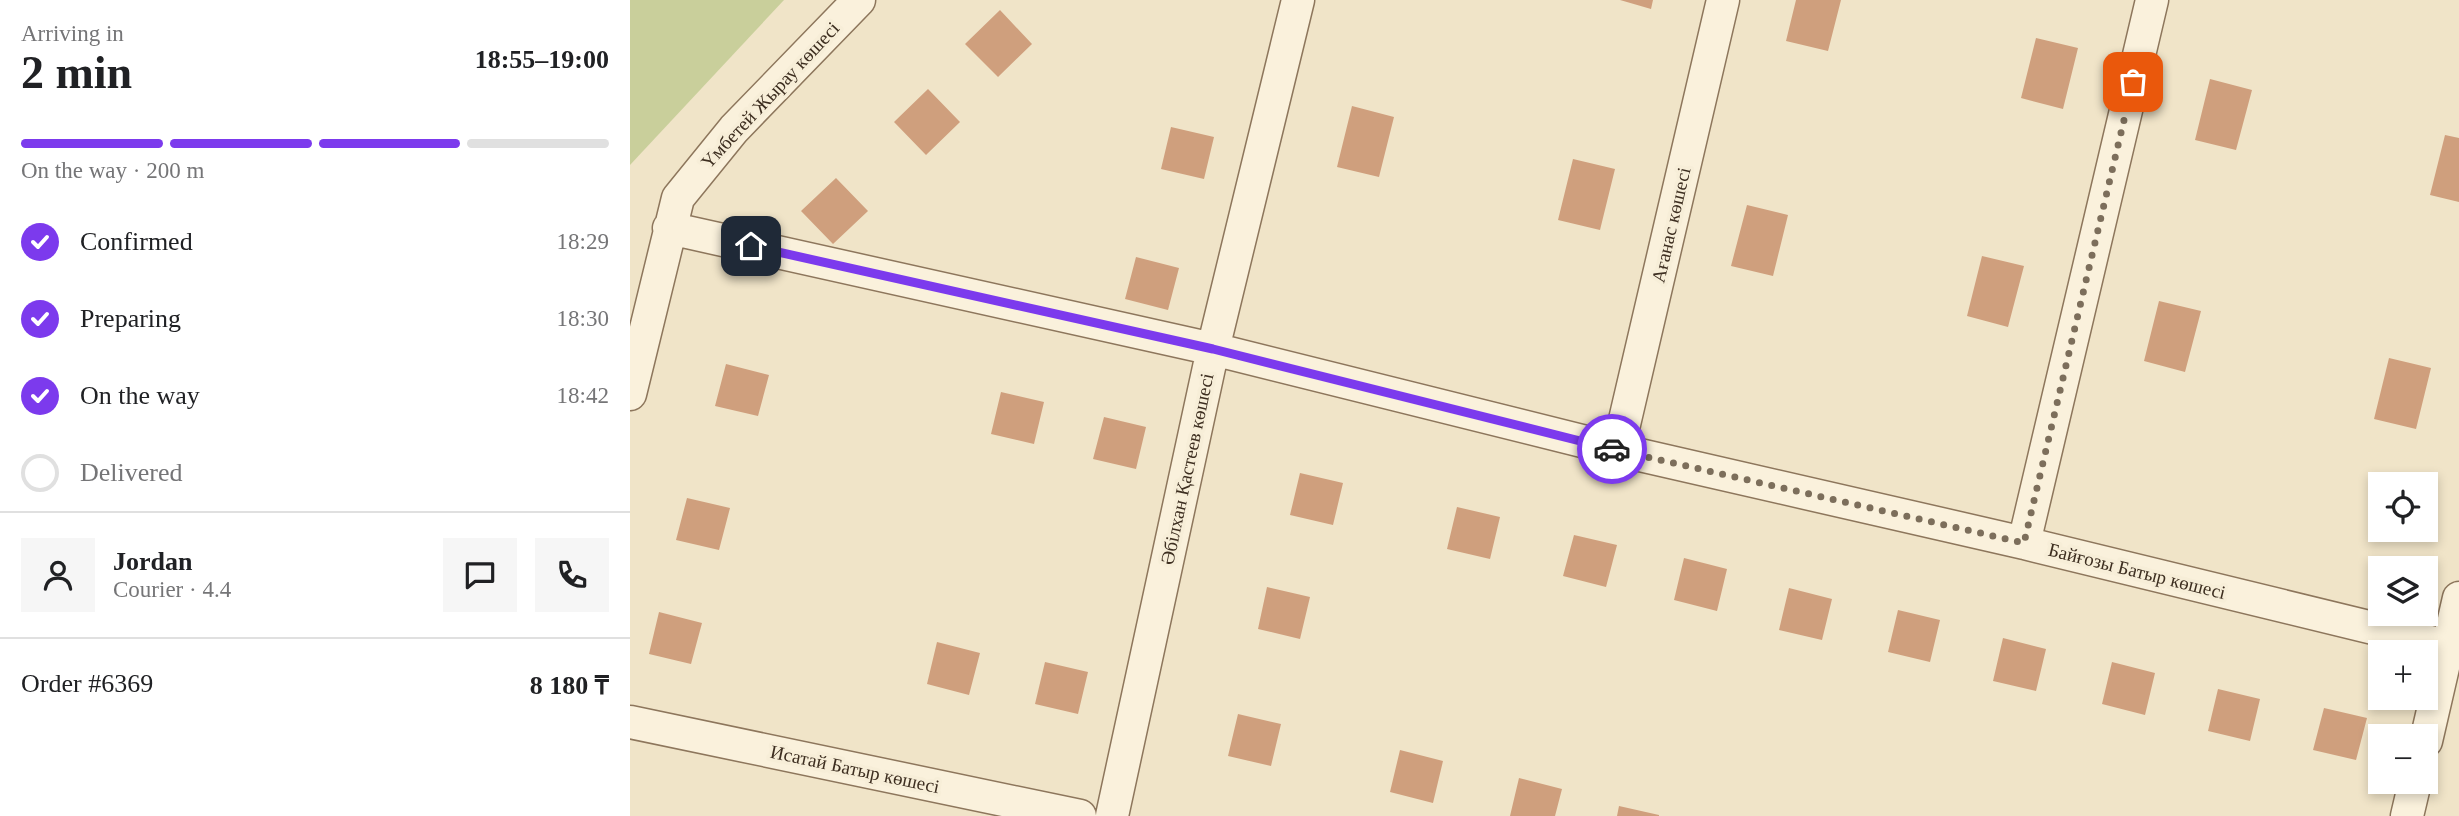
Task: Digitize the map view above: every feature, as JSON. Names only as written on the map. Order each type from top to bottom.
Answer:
[{"type":"street","name":"Үмбетей Жырау көшесі","points":[[630,394],[678,198],[734,129],[859,0]]},
{"type":"street","name":"Әбілхан Қастеев көшесі","points":[[1112,816],[1213,349],[1298,0]]},
{"type":"street","name":"Ағанас көшесі","points":[[1618,450],[1723,0]]},
{"type":"street","points":[[2024,543],[2152,0]]},
{"type":"street","name":"Байғозы Батыр көшесі","points":[[669,228],[1213,349],[1618,450],[2024,543],[2454,648]]},
{"type":"street","points":[[2431,724],[2454,648],[2459,598]]},
{"type":"street","name":"Исатай Батыр көшесі","points":[[630,722],[1080,816]]},
{"type":"street","points":[[2407,816],[2413,794]]},
{"type":"green space","points":[[630,0],[784,0],[630,165]]},
{"type":"building","points":[[1620,0],[1653,0],[1651,9]]},
{"type":"building","points":[[1796,0],[1841,0],[1828,51],[1786,41]]},
{"type":"building","points":[[1000,10],[1032,44],[998,77],[965,44]]},
{"type":"building","points":[[2036,38],[2078,48],[2063,109],[2021,98]]},
{"type":"building","points":[[2210,79],[2252,90],[2236,150],[2195,140]]},
{"type":"building","points":[[928,89],[960,122],[926,155],[894,122]]},
{"type":"building","points":[[1352,106],[1394,117],[1379,177],[1337,167]]},
{"type":"building","points":[[1171,127],[1214,137],[1204,179],[1161,169]]},
{"type":"building","points":[[2445,135],[2459,138],[2459,202],[2430,195]]},
{"type":"building","points":[[1573,159],[1615,169],[1600,230],[1558,220]]},
{"type":"building","points":[[836,178],[868,211],[833,244],[801,211]]},
{"type":"building","points":[[1747,205],[1788,215],[1773,276],[1731,266]]},
{"type":"building","points":[[1982,256],[2024,266],[2008,327],[1967,316]]},
{"type":"building","points":[[1136,257],[1179,268],[1168,310],[1125,299]]},
{"type":"building","points":[[2159,301],[2201,311],[2185,372],[2144,361]]},
{"type":"building","points":[[2389,358],[2431,368],[2416,429],[2374,419]]},
{"type":"building","points":[[726,364],[769,375],[758,416],[715,406]]},
{"type":"building","points":[[1001,392],[1044,402],[1034,444],[991,434]]},
{"type":"building","points":[[1104,417],[1146,427],[1136,469],[1093,459]]},
{"type":"building","points":[[1300,473],[1343,483],[1333,525],[1290,515]]},
{"type":"building","points":[[687,498],[730,508],[719,550],[676,540]]},
{"type":"building","points":[[1457,507],[1500,517],[1490,559],[1447,549]]},
{"type":"building","points":[[1574,535],[1617,545],[1606,587],[1563,576]]},
{"type":"building","points":[[1684,558],[1727,569],[1717,611],[1674,600]]},
{"type":"building","points":[[1267,587],[1310,597],[1300,639],[1258,629]]},
{"type":"building","points":[[1789,588],[1832,599],[1822,640],[1779,630]]},
{"type":"building","points":[[1898,610],[1940,620],[1930,662],[1888,652]]},
{"type":"building","points":[[659,612],[702,623],[691,664],[649,654]]},
{"type":"building","points":[[2003,638],[2046,649],[2036,691],[1993,681]]},
{"type":"building","points":[[937,642],[980,653],[969,695],[927,684]]},
{"type":"building","points":[[1045,662],[1088,672],[1078,714],[1035,704]]},
{"type":"building","points":[[2112,662],[2155,673],[2145,715],[2102,704]]},
{"type":"building","points":[[2218,689],[2260,699],[2250,741],[2208,731]]},
{"type":"building","points":[[2324,708],[2367,718],[2356,760],[2313,750]]},
{"type":"building","points":[[1238,714],[1281,724],[1271,766],[1228,756]]},
{"type":"building","points":[[1400,750],[1443,761],[1433,803],[1390,792]]},
{"type":"building","points":[[1519,778],[1562,789],[1555,816],[1510,816]]},
{"type":"building","points":[[1619,806],[1659,815],[1659,816],[1617,816]]},
{"type":"way so far","points":[[1612,449],[2024,543],[2133,82]]},
{"type":"route","points":[[751,246],[1213,349],[1612,449]]}]
